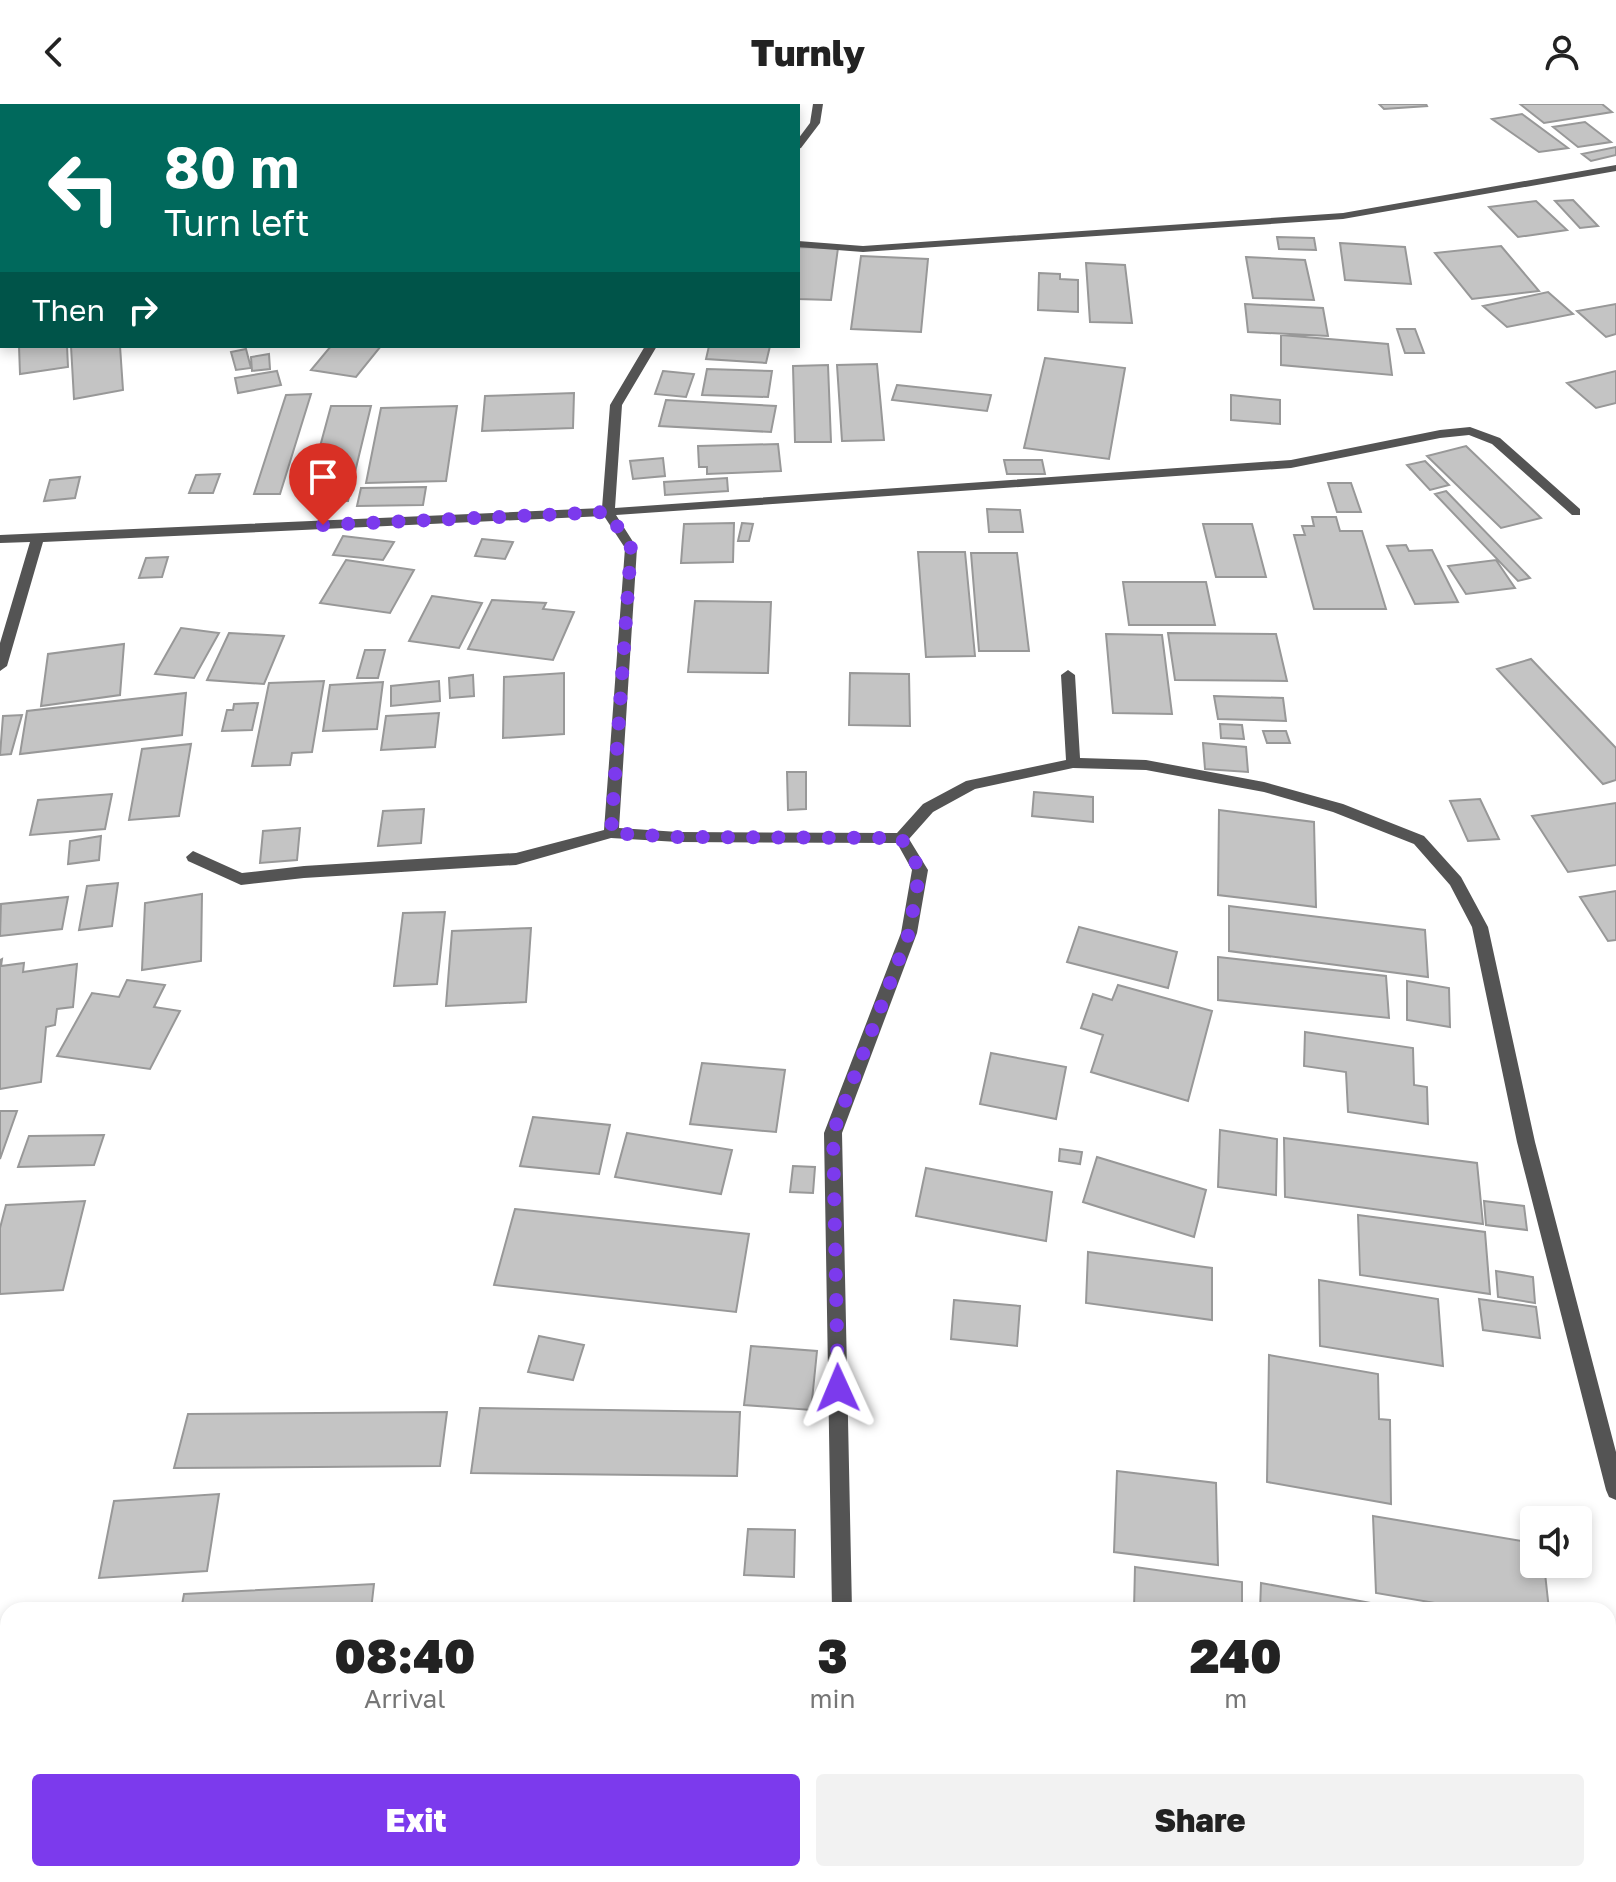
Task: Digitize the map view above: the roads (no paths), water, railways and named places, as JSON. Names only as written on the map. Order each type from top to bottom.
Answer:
[{"type":"street","points":[[800,143],[815,123],[818,104]]},
{"type":"street","points":[[800,244],[863,249],[1343,216],[1616,168]]},
{"type":"street","points":[[611,833],[631,548],[608,512],[616,405],[650,348]]},
{"type":"street","points":[[0,539],[608,512],[1291,464],[1440,434],[1470,431],[1496,441],[1576,512]]},
{"type":"street","points":[[0,666],[38,538]]},
{"type":"street","points":[[1068,675],[1073,763]]},
{"type":"street","points":[[193,857],[241,879],[304,872],[516,859],[611,833],[678,837],[901,838],[928,808],[971,785],[1073,763],[1146,765],[1264,787],[1338,808],[1419,840],[1456,881],[1480,927],[1526,1142],[1616,1490]]},
{"type":"street","points":[[842,1602],[833,1133],[909,933],[920,870],[901,838]]}]
